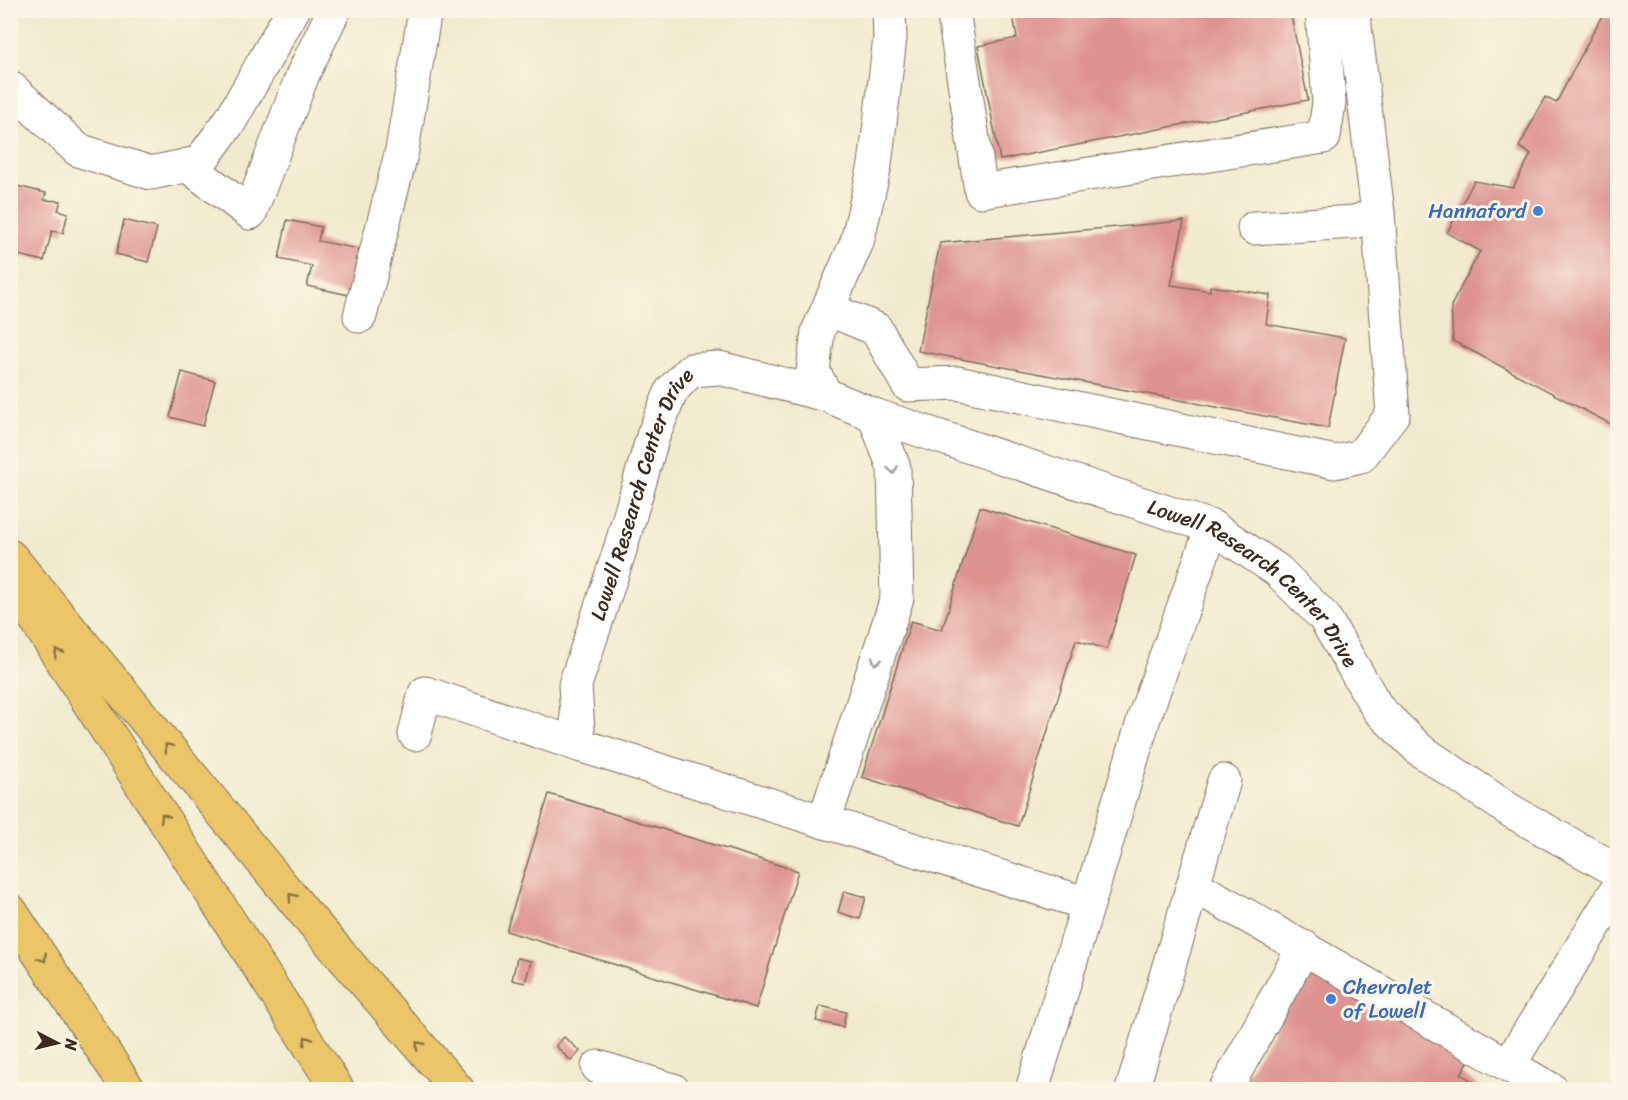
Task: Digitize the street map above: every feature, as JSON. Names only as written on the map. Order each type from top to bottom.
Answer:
[{"type":"highway","points":[[10,556],[303,911],[458,1089]]},
{"type":"highway","points":[[10,581],[338,1089]]},
{"type":"highway","points":[[10,909],[129,1089]]},
{"type":"street","points":[[10,87],[78,150],[151,173],[199,163],[230,121],[293,10]]},
{"type":"street","points":[[187,165],[250,213],[303,74],[334,10]]},
{"type":"street","points":[[360,316],[402,150],[425,10]]},
{"type":"street","points":[[826,395],[813,371],[818,331],[857,242],[875,165],[890,38],[889,10]]},
{"type":"street","points":[[953,10],[981,190],[1324,137],[1329,102],[1322,10]]},
{"type":"street","points":[[828,309],[876,329],[908,385],[957,383],[1335,462],[1360,456],[1393,414],[1378,213],[1353,10]]},
{"type":"street","points":[[1254,228],[1355,222],[1378,213]]},
{"type":"street","name":"Lowell Research Center Drive","points":[[579,745],[575,685],[619,553],[653,436],[672,390],[691,370],[719,368],[826,395],[873,415],[1212,527],[1278,570],[1324,617],[1378,709],[1420,750],[1511,811],[1617,871]]},
{"type":"street","points":[[824,822],[897,598],[894,468],[873,415]]},
{"type":"street","points":[[1032,1089],[1145,715],[1212,527]]},
{"type":"street","points":[[416,734],[425,693],[579,745],[1088,904]]},
{"type":"street","points":[[1132,1089],[1224,781]]},
{"type":"street","points":[[1193,885],[1510,1063],[1552,1089]]},
{"type":"street","points":[[1510,1063],[1617,888]]},
{"type":"street","points":[[1225,1089],[1304,947]]},
{"type":"street","points":[[597,1067],[673,1089]]},
{"type":"building","points":[[1012,10],[1290,10],[1308,100],[1000,160],[978,46],[1017,38]]},
{"type":"building","name":"Hannaford","points":[[1605,10],[1618,13],[1618,428],[1453,341],[1451,306],[1480,251],[1447,233],[1474,181],[1513,188],[1531,154],[1519,147],[1545,97],[1556,103]]},
{"type":"building","points":[[13,185],[46,193],[44,200],[61,201],[58,210],[68,213],[63,233],[52,231],[44,261],[10,253]]},
{"type":"building","points":[[124,220],[157,228],[148,262],[116,254]]},
{"type":"building","points":[[287,220],[321,227],[318,241],[359,249],[349,295],[307,286],[312,266],[279,259]]},
{"type":"building","points":[[1184,221],[1171,285],[1210,291],[1210,286],[1270,295],[1266,324],[1345,338],[1328,428],[918,351],[940,243]]},
{"type":"building","points":[[182,372],[215,381],[203,426],[170,417]]},
{"type":"building","points":[[980,507],[1136,555],[1107,649],[1076,640],[1018,826],[862,777],[911,621],[942,630]]},
{"type":"building","points":[[549,794],[798,871],[756,1008],[506,931]]},
{"type":"building","points":[[844,891],[866,897],[860,919],[838,912]]},
{"type":"building","points":[[517,958],[531,961],[525,983],[512,980]]},
{"type":"building","name":"Chevrolet of Lowell","points":[[1313,964],[1472,1055],[1461,1074],[1486,1090],[1237,1090]]},
{"type":"building","points":[[820,1006],[846,1012],[843,1027],[816,1021]]},
{"type":"building","points":[[564,1037],[580,1051],[571,1061],[556,1046]]},
{"type":"place","name":"Hannaford","points":[[1538,211]]},
{"type":"place","name":"Chevrolet of Lowell","points":[[1331,999]]}]
